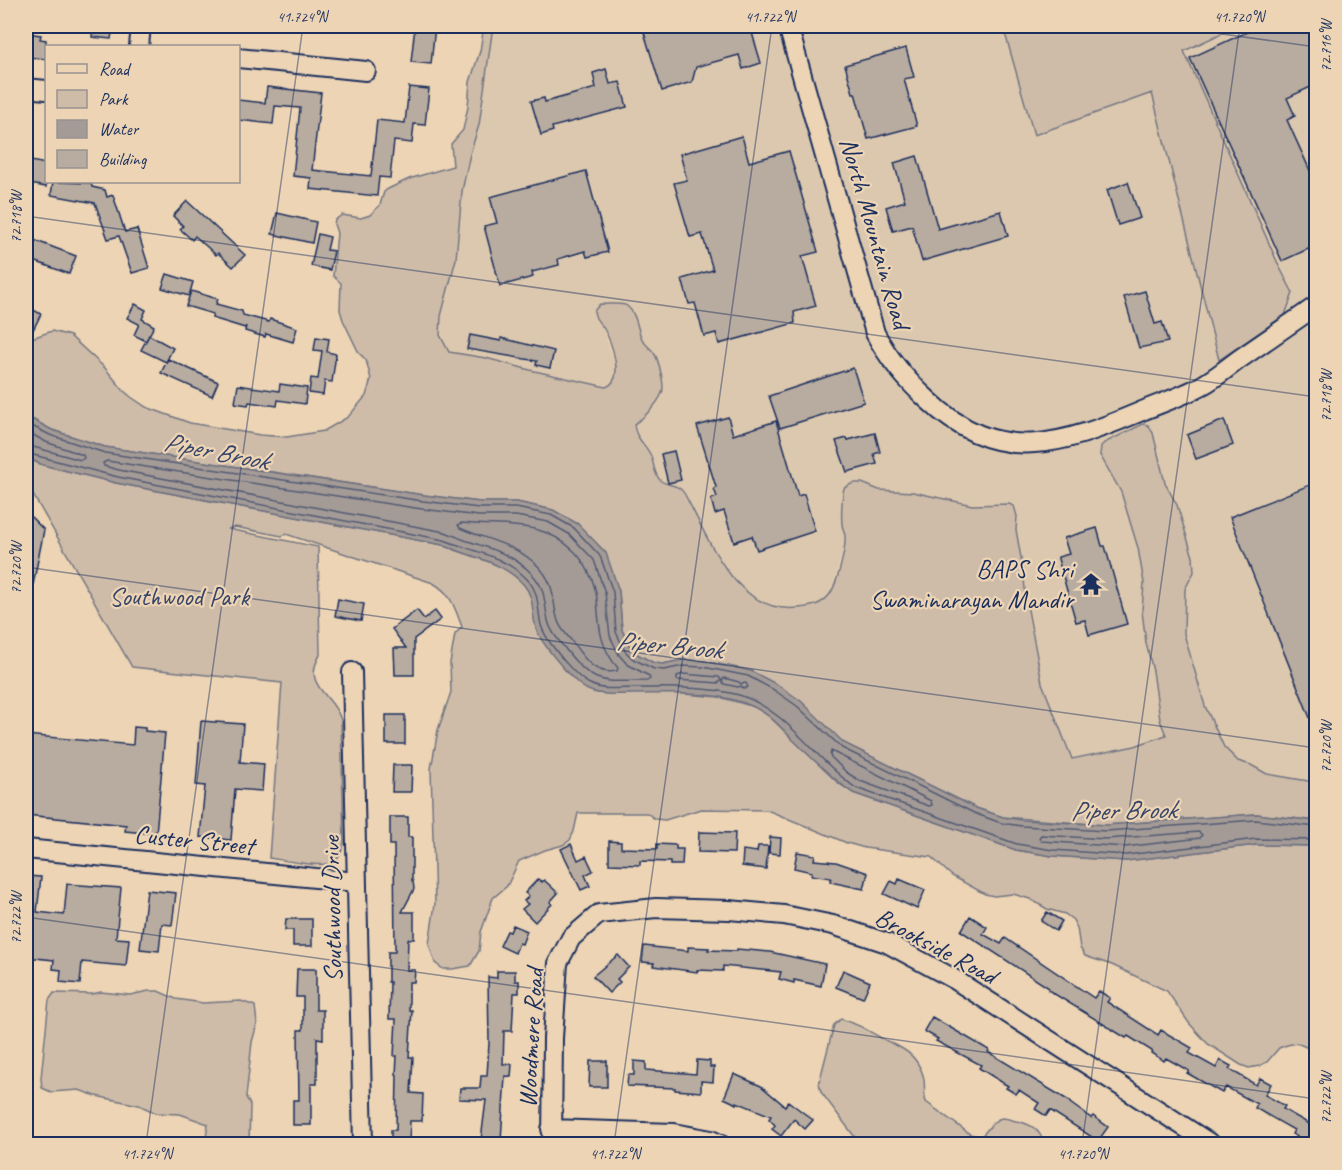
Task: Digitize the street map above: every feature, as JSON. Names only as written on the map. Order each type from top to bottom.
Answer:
[{"type":"street","points":[[139,45],[141,26]]},
{"type":"street","name":"North Mountain Road","points":[[788,26],[875,333],[887,356],[907,381],[947,418],[978,435],[1002,442],[1034,444],[1062,440],[1104,427],[1200,387],[1317,306]]},
{"type":"street","points":[[240,58],[366,71]]},
{"type":"street","points":[[26,88],[45,90]]},
{"type":"street","name":"Southwood Drive","points":[[352,672],[363,1144]]},
{"type":"street","name":"Custer Street","points":[[26,849],[357,882]]},
{"type":"street","name":"Brookside Road","points":[[599,914],[656,908],[729,909],[833,925],[887,943],[954,979],[1211,1144]]},
{"type":"street","name":"Woodmere Road","points":[[551,1137],[553,1038],[558,963],[571,938],[599,914]]},
{"type":"street","points":[[551,1137],[674,1133],[720,1144]]},
{"type":"shaded area","points":[[493,26],[1003,26],[1034,135],[1152,93],[1220,360],[1293,293],[1184,51],[1237,26],[1316,26],[1316,785],[1308,781],[1267,774],[1238,761],[1224,747],[1205,706],[1184,634],[1185,589],[1194,572],[1177,505],[1165,483],[1153,433],[1148,425],[1143,424],[1104,443],[1100,454],[1121,492],[1138,548],[1144,583],[1142,611],[1146,643],[1153,671],[1160,720],[1166,735],[1135,746],[1072,759],[1042,683],[1016,530],[1017,516],[1009,504],[972,505],[913,492],[879,490],[862,483],[842,501],[845,544],[831,592],[813,607],[790,609],[771,606],[739,587],[724,567],[684,492],[681,488],[660,481],[657,477],[651,454],[641,443],[634,424],[643,419],[653,352],[643,341],[636,319],[623,304],[600,304],[595,320],[602,326],[617,369],[616,379],[610,386],[606,387],[486,358],[449,352],[440,335],[441,316],[456,259],[462,191],[479,125]]},
{"type":"green space","points":[[484,26],[493,26],[479,125],[462,191],[456,259],[441,316],[440,335],[449,352],[486,358],[606,387],[615,377],[615,360],[606,333],[594,311],[600,304],[627,306],[635,317],[642,339],[656,356],[663,390],[650,411],[634,424],[636,434],[649,452],[661,481],[682,490],[714,551],[727,570],[741,587],[757,599],[776,607],[812,606],[823,601],[830,594],[838,575],[844,550],[842,500],[844,488],[853,483],[862,483],[879,490],[913,492],[972,505],[1009,504],[1014,506],[1026,599],[1042,683],[1072,759],[1135,746],[1166,735],[1160,720],[1153,671],[1146,643],[1142,611],[1144,583],[1138,548],[1121,492],[1100,455],[1101,446],[1104,443],[1143,424],[1148,425],[1153,433],[1165,483],[1177,505],[1193,557],[1194,572],[1185,589],[1184,634],[1205,706],[1224,747],[1238,761],[1267,774],[1308,781],[1316,785],[1316,821],[1256,814],[1106,825],[1003,817],[976,808],[844,743],[751,671],[704,661],[682,660],[663,664],[654,663],[637,654],[630,647],[622,630],[619,591],[578,524],[553,510],[517,502],[480,502],[424,495],[105,447],[52,430],[26,416],[26,337],[35,337],[52,331],[70,336],[105,368],[124,391],[146,407],[190,423],[260,435],[287,437],[324,431],[348,417],[366,396],[371,379],[366,360],[359,353],[340,310],[341,283],[333,276],[337,233],[335,220],[342,215],[361,218],[370,215],[380,205],[384,192],[388,189],[409,179],[453,166],[451,144],[463,130],[470,82],[480,51]]},
{"type":"green space","points":[[1003,26],[1237,26],[1184,51],[1293,293],[1285,315],[1219,360],[1152,93],[1034,135]]},
{"type":"green space","name":"Southwood Park","points":[[26,458],[43,465],[116,483],[443,545],[495,564],[518,578],[527,588],[532,600],[536,628],[684,694],[719,697],[755,707],[770,717],[838,783],[853,793],[1016,850],[1052,856],[1126,861],[1256,845],[1316,846],[1316,1097],[1313,1092],[1315,1062],[1313,1053],[1306,1047],[1297,1043],[1287,1045],[1279,1048],[1267,1062],[1259,1066],[1249,1068],[1241,1065],[1208,1044],[1189,1023],[1167,991],[1112,965],[1085,956],[1080,948],[1077,928],[1073,920],[1065,914],[1013,894],[994,896],[985,894],[952,876],[931,857],[865,848],[847,843],[767,810],[701,809],[665,820],[655,819],[647,813],[578,813],[570,840],[563,845],[519,861],[507,886],[493,898],[481,932],[479,951],[470,966],[443,969],[435,963],[429,944],[435,904],[431,769],[438,730],[451,692],[450,663],[455,634],[462,627],[444,591],[433,583],[286,534],[282,536],[235,527],[228,529],[318,547],[320,655],[314,675],[316,683],[332,703],[341,720],[344,843],[340,854],[335,861],[327,864],[269,858],[282,683],[132,667],[32,493],[26,490]]},
{"type":"green space","points":[[158,991],[176,999],[203,1003],[241,1001],[255,1006],[257,1024],[252,1042],[246,1097],[250,1105],[249,1144],[205,1144],[208,1124],[180,1114],[156,1113],[139,1105],[79,1090],[51,1092],[42,1088],[49,1000],[54,993],[92,994],[101,992],[130,995]]},
{"type":"green space","points":[[841,1019],[863,1028],[912,1056],[923,1075],[926,1102],[970,1134],[980,1137],[996,1121],[1004,1118],[1034,1128],[1040,1134],[1044,1144],[860,1144],[821,1092],[819,1083],[834,1025]]},
{"type":"water","points":[[26,416],[52,430],[105,447],[424,495],[480,502],[517,502],[553,510],[578,524],[606,553],[619,591],[622,630],[630,647],[637,654],[654,663],[663,664],[682,660],[704,661],[751,671],[778,685],[801,701],[844,743],[976,808],[1003,817],[1022,820],[1106,825],[1256,814],[1316,821],[1316,846],[1256,845],[1126,861],[1052,856],[1016,850],[853,793],[822,768],[770,717],[754,707],[710,695],[610,694],[588,690],[566,671],[544,643],[536,628],[531,600],[524,585],[506,570],[486,560],[443,545],[116,483],[43,465],[26,458]]},
{"type":"building","points":[[93,26],[113,26],[111,39],[92,37]]},
{"type":"building","points":[[415,26],[435,26],[431,64],[411,62]]},
{"type":"building","points":[[642,26],[750,26],[761,63],[743,69],[739,55],[696,67],[692,82],[662,91]]},
{"type":"building","points":[[1260,26],[1317,26],[1317,84],[1287,98],[1295,116],[1287,120],[1317,186],[1317,245],[1282,261],[1190,58]]},
{"type":"building","points":[[26,33],[41,35],[40,39],[46,40],[45,59],[26,57]]},
{"type":"building","points":[[906,48],[914,77],[904,79],[917,126],[868,139],[845,65]]},
{"type":"building","points":[[606,69],[610,84],[620,82],[627,107],[552,127],[553,131],[541,135],[531,101],[544,98],[545,102],[596,88],[593,73]]},
{"type":"building","points":[[267,87],[321,93],[312,170],[371,176],[377,120],[405,123],[409,87],[429,89],[425,125],[414,124],[412,143],[394,141],[390,178],[379,177],[377,196],[310,189],[311,178],[293,176],[300,108],[275,106],[273,124],[240,120],[240,100],[265,103]]},
{"type":"building","points":[[742,136],[749,162],[789,151],[818,252],[802,256],[816,306],[794,312],[795,323],[719,344],[716,333],[704,336],[695,303],[689,304],[682,279],[713,270],[702,234],[690,237],[674,183],[687,180],[680,154]]},
{"type":"building","points":[[917,156],[938,229],[1001,211],[1008,236],[922,261],[912,226],[893,231],[886,207],[905,201],[894,163]]},
{"type":"building","points":[[26,160],[45,164],[46,187],[30,184],[31,181],[26,180]]},
{"type":"building","points":[[586,171],[608,252],[587,257],[585,251],[558,259],[559,265],[532,272],[533,277],[500,286],[484,226],[497,223],[490,197]]},
{"type":"building","points":[[1128,182],[1140,218],[1118,225],[1107,190]]},
{"type":"building","points":[[53,183],[91,183],[92,187],[105,190],[107,197],[113,195],[125,232],[137,229],[149,268],[132,273],[119,236],[108,239],[95,203],[51,195]]},
{"type":"building","points":[[187,201],[245,255],[233,267],[195,236],[192,240],[180,229],[183,226],[173,216]]},
{"type":"building","points":[[277,213],[316,222],[312,243],[272,234]]},
{"type":"building","points":[[318,234],[330,237],[327,250],[334,251],[330,270],[311,266]]},
{"type":"building","points":[[26,237],[76,256],[69,274],[26,258]]},
{"type":"building","points":[[167,274],[193,282],[189,296],[162,288]]},
{"type":"building","points":[[191,291],[218,299],[216,304],[242,311],[243,315],[269,322],[270,319],[297,328],[293,342],[245,331],[246,326],[245,328],[212,318],[213,314],[186,306]]},
{"type":"building","points":[[1145,291],[1155,324],[1162,322],[1168,342],[1139,348],[1124,297]]},
{"type":"building","points":[[135,304],[146,310],[142,319],[154,326],[146,341],[134,335],[139,324],[127,318]]},
{"type":"building","points":[[26,306],[41,314],[26,344]]},
{"type":"building","points":[[149,335],[173,348],[166,362],[141,350]]},
{"type":"building","points":[[470,335],[501,341],[501,338],[554,351],[550,368],[536,365],[537,361],[467,349]]},
{"type":"building","points":[[316,337],[329,339],[327,352],[336,354],[332,382],[325,381],[323,395],[309,393],[311,378],[318,379],[322,351],[314,350]]},
{"type":"building","points":[[168,359],[218,382],[212,396],[161,373]]},
{"type":"building","points":[[853,368],[864,402],[780,428],[769,396]]},
{"type":"building","points":[[280,384],[307,388],[305,404],[278,400],[277,406],[249,402],[248,405],[235,403],[238,385],[279,391]]},
{"type":"building","points":[[728,417],[733,435],[776,421],[798,496],[804,494],[815,531],[757,550],[752,536],[734,542],[724,511],[715,514],[711,499],[717,497],[714,489],[716,487],[697,426]]},
{"type":"building","points":[[1224,420],[1233,445],[1196,459],[1187,435]]},
{"type":"building","points":[[875,433],[880,452],[874,454],[877,464],[847,472],[836,441]]},
{"type":"building","points":[[674,451],[681,480],[668,483],[661,454]]},
{"type":"building","points":[[1317,482],[1317,733],[1316,733],[1230,517]]},
{"type":"building","points":[[26,512],[44,530],[31,595],[26,594]]},
{"type":"building","name":"BAPS Shri Swaminarayan Mandir","points":[[1097,528],[1102,546],[1105,546],[1127,624],[1089,635],[1085,620],[1076,622],[1058,557],[1069,554],[1064,538]]},
{"type":"building","points":[[338,599],[364,604],[361,621],[335,616]]},
{"type":"building","points":[[417,610],[424,619],[435,611],[441,619],[414,639],[414,675],[395,675],[394,648],[406,648],[392,629]]},
{"type":"building","points":[[386,715],[405,715],[405,744],[386,744]]},
{"type":"building","points":[[201,721],[243,724],[240,762],[264,764],[262,791],[235,789],[231,840],[200,837],[205,786],[196,785]]},
{"type":"building","points":[[134,727],[145,728],[145,731],[165,733],[156,834],[125,831],[126,825],[26,815],[26,735],[133,745]]},
{"type":"building","points":[[393,765],[412,765],[411,792],[392,792]]},
{"type":"building","points":[[390,817],[408,817],[408,837],[412,837],[414,889],[402,912],[414,912],[414,939],[408,939],[407,970],[415,970],[414,982],[409,982],[409,1010],[412,1010],[409,1057],[413,1057],[411,1093],[423,1094],[422,1121],[410,1121],[409,1144],[391,1144],[391,1130],[396,1130],[397,1056],[394,1056],[396,1019],[389,1019],[388,952],[395,952],[394,845],[390,845]]},
{"type":"building","points":[[699,832],[735,833],[734,853],[698,852]]},
{"type":"building","points":[[770,837],[781,838],[780,854],[769,853]]},
{"type":"building","points":[[609,841],[621,842],[621,848],[657,849],[657,844],[676,845],[676,849],[683,849],[682,865],[670,865],[670,862],[640,861],[640,865],[609,864]]},
{"type":"building","points":[[571,844],[578,860],[586,856],[593,871],[585,875],[590,886],[581,890],[561,849]]},
{"type":"building","points":[[758,846],[768,846],[766,869],[742,866],[743,850],[757,852]]},
{"type":"building","points":[[797,852],[815,855],[814,860],[836,862],[868,873],[864,889],[830,882],[831,878],[811,875],[812,872],[794,868]]},
{"type":"building","points":[[26,876],[41,877],[37,912],[64,915],[67,884],[121,888],[116,938],[129,939],[126,966],[82,962],[80,984],[60,982],[61,970],[53,969],[54,960],[26,957]]},
{"type":"building","points":[[538,879],[542,882],[544,880],[558,893],[550,902],[552,904],[535,922],[522,909],[528,904],[524,901],[529,896],[525,893]]},
{"type":"building","points":[[899,879],[925,890],[917,909],[884,894],[891,881],[897,884]]},
{"type":"building","points":[[147,890],[176,893],[172,925],[162,924],[159,951],[140,949]]},
{"type":"building","points":[[1047,912],[1062,921],[1056,931],[1041,921]]},
{"type":"building","points":[[970,916],[987,927],[983,934],[1001,944],[1005,938],[1094,998],[1099,991],[1110,998],[1107,1002],[1158,1035],[1161,1030],[1192,1048],[1189,1053],[1216,1068],[1220,1060],[1231,1066],[1229,1069],[1256,1085],[1260,1078],[1271,1084],[1265,1095],[1285,1106],[1283,1109],[1309,1124],[1317,1110],[1317,1144],[1310,1144],[1292,1134],[1294,1130],[1255,1108],[1257,1104],[1226,1087],[1222,1093],[1187,1073],[1189,1071],[1166,1058],[1164,1061],[1128,1036],[1126,1038],[1048,990],[1049,988],[961,931]]},
{"type":"building","points":[[286,919],[312,919],[312,946],[293,946],[293,930],[285,930]]},
{"type":"building","points":[[513,925],[527,931],[522,944],[519,943],[515,953],[500,946],[507,931],[510,932]]},
{"type":"building","points":[[644,946],[688,951],[688,947],[770,952],[825,964],[821,986],[779,979],[781,972],[723,966],[723,971],[697,970],[697,972],[653,966],[654,963],[642,962]]},
{"type":"building","points":[[618,955],[629,967],[617,979],[620,982],[609,993],[593,976]]},
{"type":"building","points":[[297,969],[316,969],[316,1010],[323,1010],[323,1039],[317,1038],[317,1084],[311,1084],[311,1125],[293,1125],[293,1100],[299,1100],[298,1030],[303,1030],[303,997],[296,997]]},
{"type":"building","points":[[843,970],[870,982],[863,998],[836,987]]},
{"type":"building","points":[[497,971],[515,971],[515,981],[519,981],[519,993],[514,993],[512,1031],[504,1031],[503,1064],[512,1064],[511,1077],[505,1076],[501,1141],[481,1140],[486,1100],[459,1099],[460,1088],[480,1088],[481,1076],[487,1076],[488,977],[497,978]]},
{"type":"building","points":[[932,1017],[989,1050],[988,1052],[1108,1127],[1098,1141],[1050,1110],[1046,1116],[1035,1109],[1039,1103],[1019,1090],[1016,1094],[1006,1088],[1008,1086],[979,1068],[981,1065],[936,1041],[938,1039],[924,1031]]},
{"type":"building","points":[[697,1060],[710,1061],[710,1067],[714,1067],[713,1082],[701,1081],[701,1092],[675,1090],[675,1088],[627,1086],[628,1075],[634,1075],[634,1061],[646,1062],[646,1070],[696,1074]]},
{"type":"building","points":[[590,1061],[607,1061],[607,1087],[589,1087]]},
{"type":"building","points":[[734,1074],[761,1086],[785,1106],[788,1101],[813,1120],[805,1129],[794,1119],[781,1136],[772,1129],[775,1125],[769,1119],[771,1116],[724,1098]]},
{"type":"place","name":"BAPS Shri Swaminarayan Mandir","points":[[1091,584]]},
{"type":"water label","name":"Piper Brook","points":[[216,451]]},
{"type":"water label","name":"Piper Brook","points":[[669,645]]},
{"type":"water label","name":"Piper Brook","points":[[1123,810]]}]
